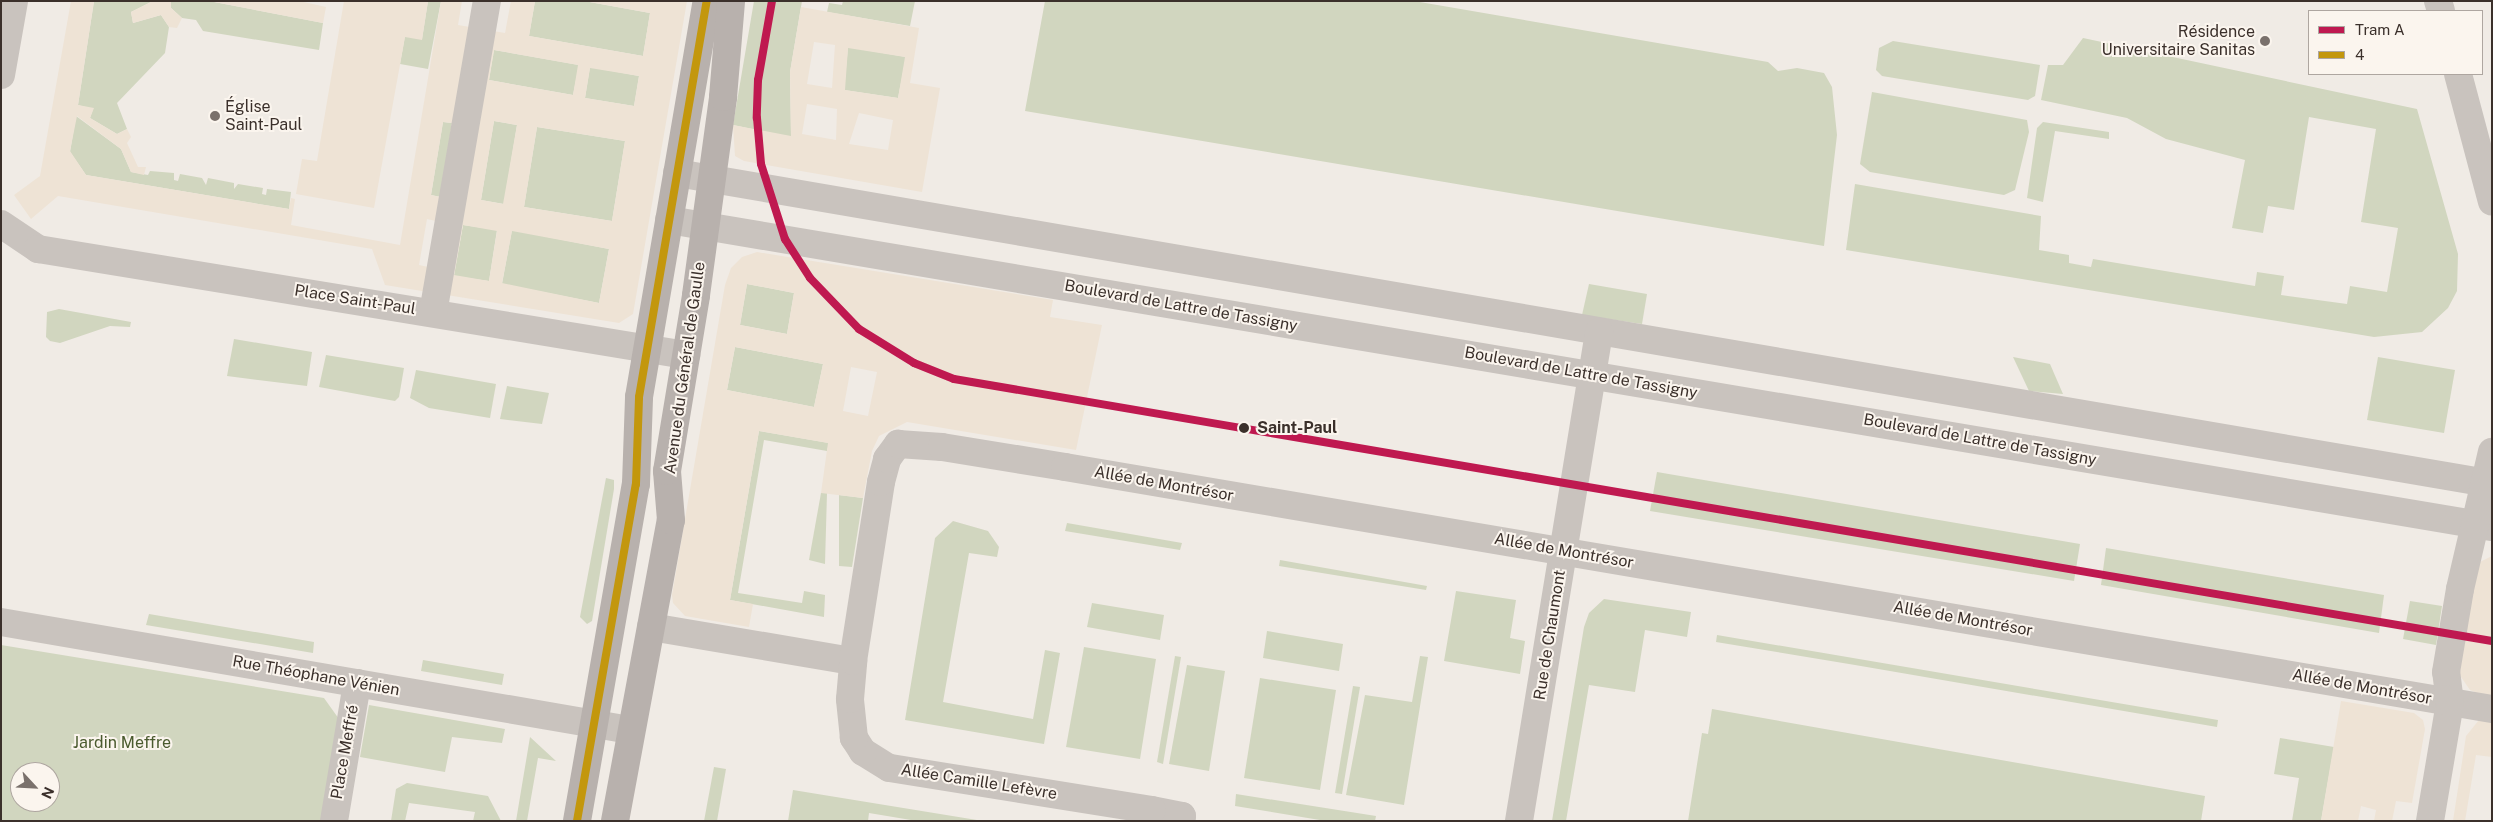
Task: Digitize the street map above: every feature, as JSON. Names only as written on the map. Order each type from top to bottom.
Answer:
[{"type":"main road","points":[[577,821],[592,724],[636,484],[635,428],[677,173],[708,1]]},
{"type":"main road","name":"Avenue du Général de Gaulle","points":[[615,821],[630,730],[652,627],[671,520],[667,471],[712,179],[731,1]]},
{"type":"street","points":[[1,76],[14,1]]},
{"type":"street","name":"Place Saint-Paul","points":[[1,224],[38,249],[433,313],[487,1]]},
{"type":"street","points":[[2458,75],[2492,202]]},
{"type":"street","points":[[677,173],[2488,484]]},
{"type":"street","name":"Boulevard de Lattre de Tassigny","points":[[669,220],[2483,525]]},
{"type":"street","points":[[433,313],[686,355]]},
{"type":"street","name":"Rue de Chaumont","points":[[1519,821],[1564,552],[1598,331]]},
{"type":"street","name":"Allée de Montrésor","points":[[853,661],[881,482],[887,459],[898,444],[952,448],[2492,709]]},
{"type":"street","points":[[2430,821],[2450,703],[2446,672],[2483,525],[2492,452]]},
{"type":"street","name":"Rue Théophane Vénien","points":[[1,622],[630,730]]},
{"type":"street","points":[[652,627],[853,661]]},
{"type":"street","name":"Allée Camille Lefèvre","points":[[853,661],[850,699],[854,738],[863,752],[888,768],[1152,810],[1182,816],[1181,821]]},
{"type":"street","name":"Place Meffré","points":[[334,821],[357,683]]},
{"type":"green space","points":[[94,1],[153,1],[131,12],[133,23],[161,15],[169,27],[165,53],[117,103],[127,129],[117,134],[90,118],[93,109],[78,105]]},
{"type":"green space","points":[[171,1],[209,1],[323,23],[319,50],[203,31],[196,20],[182,18],[171,8]]},
{"type":"green space","points":[[428,1],[441,1],[428,69],[400,64],[405,36],[422,39]]},
{"type":"green space","points":[[535,1],[584,1],[650,13],[643,56],[529,36]]},
{"type":"green space","points":[[754,1],[802,1],[790,72],[791,137],[733,125]]},
{"type":"green space","points":[[843,1],[915,1],[910,26],[827,12],[829,3],[842,5]]},
{"type":"green space","points":[[1045,1],[1414,1],[1768,62],[1778,71],[1797,68],[1824,73],[1832,87],[1837,135],[1824,246],[1025,111]]},
{"type":"green space","points":[[2083,38],[2417,109],[2458,254],[2457,291],[2448,308],[2422,332],[2374,337],[1846,250],[1855,184],[2041,216],[2039,250],[2069,255],[2069,263],[2091,267],[2093,259],[2255,286],[2257,272],[2284,276],[2281,295],[2347,304],[2350,286],[2387,292],[2398,228],[2361,222],[2376,129],[2309,117],[2294,210],[2268,206],[2263,233],[2232,228],[2245,160],[2166,139],[2127,118],[2041,100],[2048,65],[2063,65]]},
{"type":"green space","points":[[1893,41],[2040,65],[2035,96],[2028,100],[1882,76],[1876,70],[1879,48]]},
{"type":"green space","points":[[848,47],[906,57],[898,98],[844,90]]},
{"type":"green space","points":[[494,50],[579,65],[573,95],[489,80]]},
{"type":"green space","points":[[590,67],[639,76],[634,106],[585,98]]},
{"type":"green space","points":[[1872,92],[2027,120],[2029,132],[2015,190],[2004,195],[1870,172],[1860,164]]},
{"type":"green space","points":[[76,116],[121,149],[131,172],[148,175],[150,171],[174,173],[174,180],[178,181],[180,174],[202,178],[206,185],[208,178],[234,183],[234,189],[238,184],[263,188],[262,194],[266,195],[267,189],[291,192],[289,209],[86,175],[70,152]]},
{"type":"green space","points":[[494,121],[517,125],[504,204],[481,200]]},
{"type":"green space","points":[[443,122],[452,123],[441,197],[431,195]]},
{"type":"green space","points":[[2043,122],[2109,132],[2109,139],[2055,131],[2043,202],[2027,198],[2037,128]]},
{"type":"green space","points":[[537,127],[625,141],[612,221],[524,207]]},
{"type":"green space","points":[[463,225],[497,230],[489,281],[454,276]]},
{"type":"green space","points":[[512,230],[609,249],[599,303],[502,284]]},
{"type":"green space","points":[[747,284],[794,293],[787,334],[740,325]]},
{"type":"green space","points":[[1589,284],[1647,294],[1642,324],[1582,315]]},
{"type":"green space","points":[[59,309],[131,322],[130,327],[110,326],[60,343],[50,341],[46,337],[47,312]]},
{"type":"green space","points":[[234,339],[312,352],[307,386],[227,376]]},
{"type":"green space","points":[[735,347],[823,364],[814,407],[727,390]]},
{"type":"green space","points":[[326,355],[404,368],[399,397],[395,401],[319,387]]},
{"type":"green space","points":[[2013,357],[2050,364],[2063,394],[2029,391]]},
{"type":"green space","points":[[2378,357],[2455,370],[2444,433],[2367,420]]},
{"type":"green space","points":[[416,370],[496,384],[490,418],[429,408],[410,398]]},
{"type":"green space","points":[[507,386],[549,393],[542,424],[500,419]]},
{"type":"green space","points":[[759,431],[829,443],[827,451],[764,440],[738,593],[802,603],[804,591],[825,595],[824,617],[730,600]]},
{"type":"green space","points":[[1657,472],[2080,544],[2074,581],[1650,511]]},
{"type":"green space","points":[[606,478],[614,480],[614,489],[592,621],[587,624],[580,617]]},
{"type":"green space","points":[[821,493],[827,493],[825,564],[809,560]]},
{"type":"green space","points":[[839,495],[863,498],[852,567],[839,566]]},
{"type":"green space","points":[[953,521],[988,531],[999,547],[997,557],[969,553],[943,702],[1033,719],[1045,650],[1060,653],[1044,744],[905,720],[935,538]]},
{"type":"green space","points":[[1067,523],[1182,543],[1180,550],[1065,531]]},
{"type":"green space","points":[[2106,548],[2384,595],[2379,633],[2101,585]]},
{"type":"green space","points":[[1280,560],[1427,586],[1426,590],[1279,566]]},
{"type":"green space","points":[[1456,591],[1516,600],[1510,638],[1525,641],[1520,674],[1444,661]]},
{"type":"green space","points":[[1604,599],[1691,612],[1687,637],[1645,630],[1635,692],[1589,685],[1566,821],[1552,821],[1584,627],[1589,613]]},
{"type":"green space","points":[[2410,601],[2442,606],[2436,645],[2403,639]]},
{"type":"green space","points":[[1092,603],[1164,615],[1160,640],[1087,627]]},
{"type":"green space","points":[[149,614],[314,642],[313,653],[146,625]]},
{"type":"green space","points":[[1267,631],[1343,644],[1339,671],[1263,658]]},
{"type":"green space","points":[[1717,635],[2218,720],[2217,727],[1716,642]]},
{"type":"green space","name":"Jardin Meffre","points":[[1,645],[324,698],[339,719],[321,821],[1,821]]},
{"type":"green space","points":[[1084,647],[1156,659],[1140,759],[1066,747]]},
{"type":"green space","points":[[1175,656],[1181,657],[1163,764],[1157,762]]},
{"type":"green space","points":[[1420,656],[1428,657],[1404,805],[1346,795],[1365,695],[1412,702]]},
{"type":"green space","points":[[423,660],[504,674],[502,685],[421,671]]},
{"type":"green space","points":[[1187,665],[1225,671],[1209,771],[1169,764]]},
{"type":"green space","points":[[1260,678],[1336,690],[1320,790],[1244,778]]},
{"type":"green space","points":[[1353,686],[1360,687],[1342,794],[1335,793]]},
{"type":"green space","points":[[369,705],[505,729],[502,743],[452,737],[445,772],[360,757]]},
{"type":"green space","points":[[1712,709],[2205,796],[2201,821],[1688,821],[1702,733],[1708,734]]},
{"type":"green space","points":[[530,737],[556,761],[538,758],[527,821],[516,821]]},
{"type":"green space","points":[[2280,738],[2334,747],[2321,821],[2292,821],[2299,778],[2274,774]]},
{"type":"green space","points":[[714,767],[726,769],[717,821],[704,821]]},
{"type":"green space","points":[[407,783],[488,796],[501,821],[473,821],[475,812],[409,803],[405,821],[391,821],[396,789]]},
{"type":"green space","points":[[793,790],[983,821],[917,821],[869,813],[868,821],[788,821]]},
{"type":"green space","points":[[1236,794],[1376,816],[1375,821],[1326,821],[1235,806]]},
{"type":"shaded area","points":[[71,1],[94,1],[78,105],[94,108],[90,118],[117,134],[127,129],[131,137],[127,143],[138,167],[146,167],[144,175],[131,172],[121,149],[77,116],[70,151],[86,175],[289,209],[291,198],[295,199],[291,225],[400,245],[441,1],[462,1],[458,25],[505,33],[511,1],[535,1],[529,36],[643,56],[650,13],[584,1],[687,1],[633,314],[619,323],[385,285],[372,249],[58,196],[31,219],[14,195],[40,176]],"holes":[[[494,50],[578,65],[573,95],[489,80]],[[590,68],[639,76],[634,106],[585,98]],[[494,121],[517,125],[503,204],[481,200]],[[443,122],[452,123],[440,197],[431,195]],[[537,127],[625,141],[612,221],[524,207]],[[427,219],[436,221],[428,267],[419,265]],[[463,225],[497,231],[489,281],[454,275]],[[512,231],[609,249],[599,303],[502,283]]]},
{"type":"shaded area","points":[[153,1],[171,1],[171,8],[182,18],[177,28],[169,27],[161,15],[133,23],[131,12]]},
{"type":"shaded area","points":[[209,1],[299,1],[326,7],[323,23]]},
{"type":"shaded area","points":[[344,1],[428,1],[422,40],[405,37],[374,208],[296,194],[302,159],[317,161]]},
{"type":"shaded area","points":[[801,7],[919,28],[910,83],[940,88],[922,192],[744,161],[735,156],[733,125],[791,136],[790,72]],"holes":[[[814,42],[835,45],[832,88],[807,84]],[[848,48],[905,57],[898,98],[845,90]],[[807,104],[837,109],[836,140],[802,134]],[[859,113],[893,120],[888,150],[849,144]]]},
{"type":"shaded area","points":[[757,252],[1053,300],[1050,317],[1102,325],[1076,450],[907,422],[879,436],[872,451],[863,498],[821,493],[828,443],[759,431],[730,600],[753,604],[749,627],[685,616],[673,603],[672,595],[725,285],[731,268],[742,257]],"holes":[[[747,284],[794,293],[787,334],[740,325]],[[735,347],[823,364],[814,407],[727,390]],[[851,367],[877,372],[868,416],[843,411]]]},
{"type":"shaded area","points":[[2492,556],[2492,699],[2470,690],[2459,674],[2458,658],[2480,562]]},
{"type":"shaded area","points":[[2341,701],[2414,713],[2423,720],[2425,729],[2412,803],[2396,801],[2392,821],[2374,821],[2376,810],[2361,806],[2358,821],[2321,821]]},
{"type":"shaded area","points":[[2479,720],[2492,720],[2492,757],[2476,755],[2465,821],[2453,821],[2466,736]]},
{"type":"tram line","name":"A","points":[[772,1],[758,80],[757,118],[761,164],[785,239],[810,278],[859,329],[914,363],[954,379],[2492,641]]},
{"type":"transit line","name":"4","points":[[577,821],[636,484],[639,397],[707,1]]},
{"type":"place","name":"Résidence Universitaire Sanitas","points":[[2265,41]]},
{"type":"place","name":"Église Saint-Paul","points":[[215,116]]},
{"type":"place","name":"Saint-Paul","points":[[1244,428]]}]
